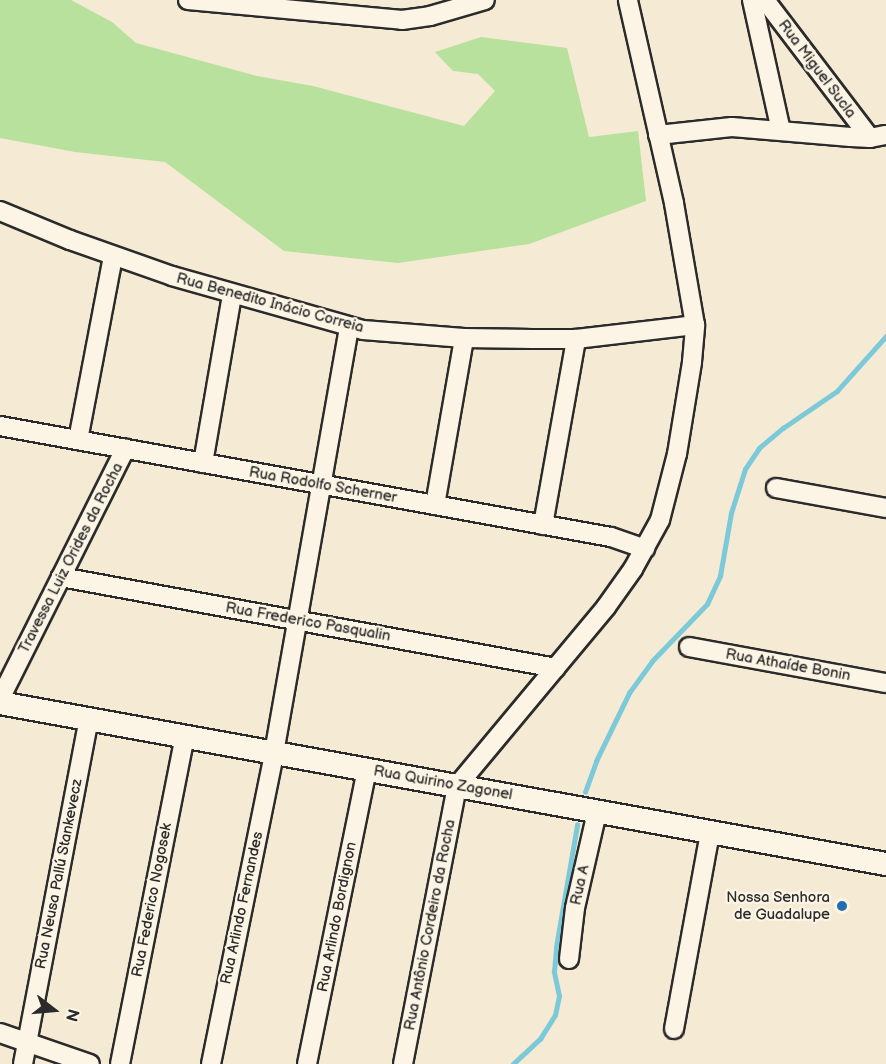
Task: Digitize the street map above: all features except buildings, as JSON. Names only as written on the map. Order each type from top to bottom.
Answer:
[{"type":"street","points":[[189,0],[402,20],[430,16],[485,0]]},
{"type":"street","points":[[457,786],[613,598],[645,549],[660,520],[677,454],[692,362],[695,325],[674,202],[628,0]]},
{"type":"street","points":[[752,0],[781,131]]},
{"type":"street","name":"Rua Miguel Sucla","points":[[765,0],[878,136]]},
{"type":"street","points":[[658,135],[711,128],[878,136]]},
{"type":"street","name":"Rua Benedito Inácio Correia","points":[[0,211],[113,256],[232,295],[349,327],[464,338],[576,339],[695,325]]},
{"type":"street","points":[[78,440],[113,256]]},
{"type":"street","points":[[203,463],[232,295]]},
{"type":"street","name":"Rua Arlindo Fernandes","points":[[211,1064],[274,753],[349,327]]},
{"type":"street","points":[[435,505],[464,338]]},
{"type":"street","points":[[543,525],[576,339]]},
{"type":"street","name":"Rua Rodolfo Scherner","points":[[0,426],[611,537],[645,549]]},
{"type":"street","name":"Travessa Luiz Orides da Rocha","points":[[0,701],[125,449]]},
{"type":"street","points":[[776,488],[886,508]]},
{"type":"street","name":"Rua Frederico Pasqualin","points":[[61,577],[556,668]]},
{"type":"street","name":"Rua Athaíde Bonin","points":[[689,647],[886,683]]},
{"type":"street","name":"Rua Quirino Zagonel","points":[[0,701],[886,864]]},
{"type":"street","name":"Rua Neusa Pallú Stankevecz","points":[[23,1064],[89,719]]},
{"type":"street","name":"Rua Federico Nogosek","points":[[120,1064],[185,736]]},
{"type":"street","name":"Rua Arlindo Bordignon","points":[[307,1064],[367,770]]},
{"type":"street","name":"Rua Antônio Cordeiro da Rocha","points":[[403,1064],[457,786]]},
{"type":"street","name":"Rua A","points":[[569,959],[575,908],[597,812]]},
{"type":"street","points":[[674,1029],[710,832]]},
{"type":"street","points":[[0,1033],[90,1064]]},
{"type":"green space","points":[[0,0],[71,0],[112,22],[136,43],[257,76],[313,86],[464,126],[495,91],[478,74],[453,71],[435,52],[481,37],[567,48],[589,137],[638,131],[646,201],[529,244],[398,263],[284,251],[165,162],[75,152],[0,138]]},
{"type":"waterway","points":[[585,792],[596,761],[629,693],[652,661],[707,604],[720,576],[731,513],[745,469],[759,448],[783,428],[837,391],[886,336]]},
{"type":"waterway","points":[[513,1064],[540,1039],[555,1015],[559,996],[554,972],[556,947],[577,825]]},
{"type":"place","name":"Nossa Senhora de Guadalupe","points":[[842,906]]}]
